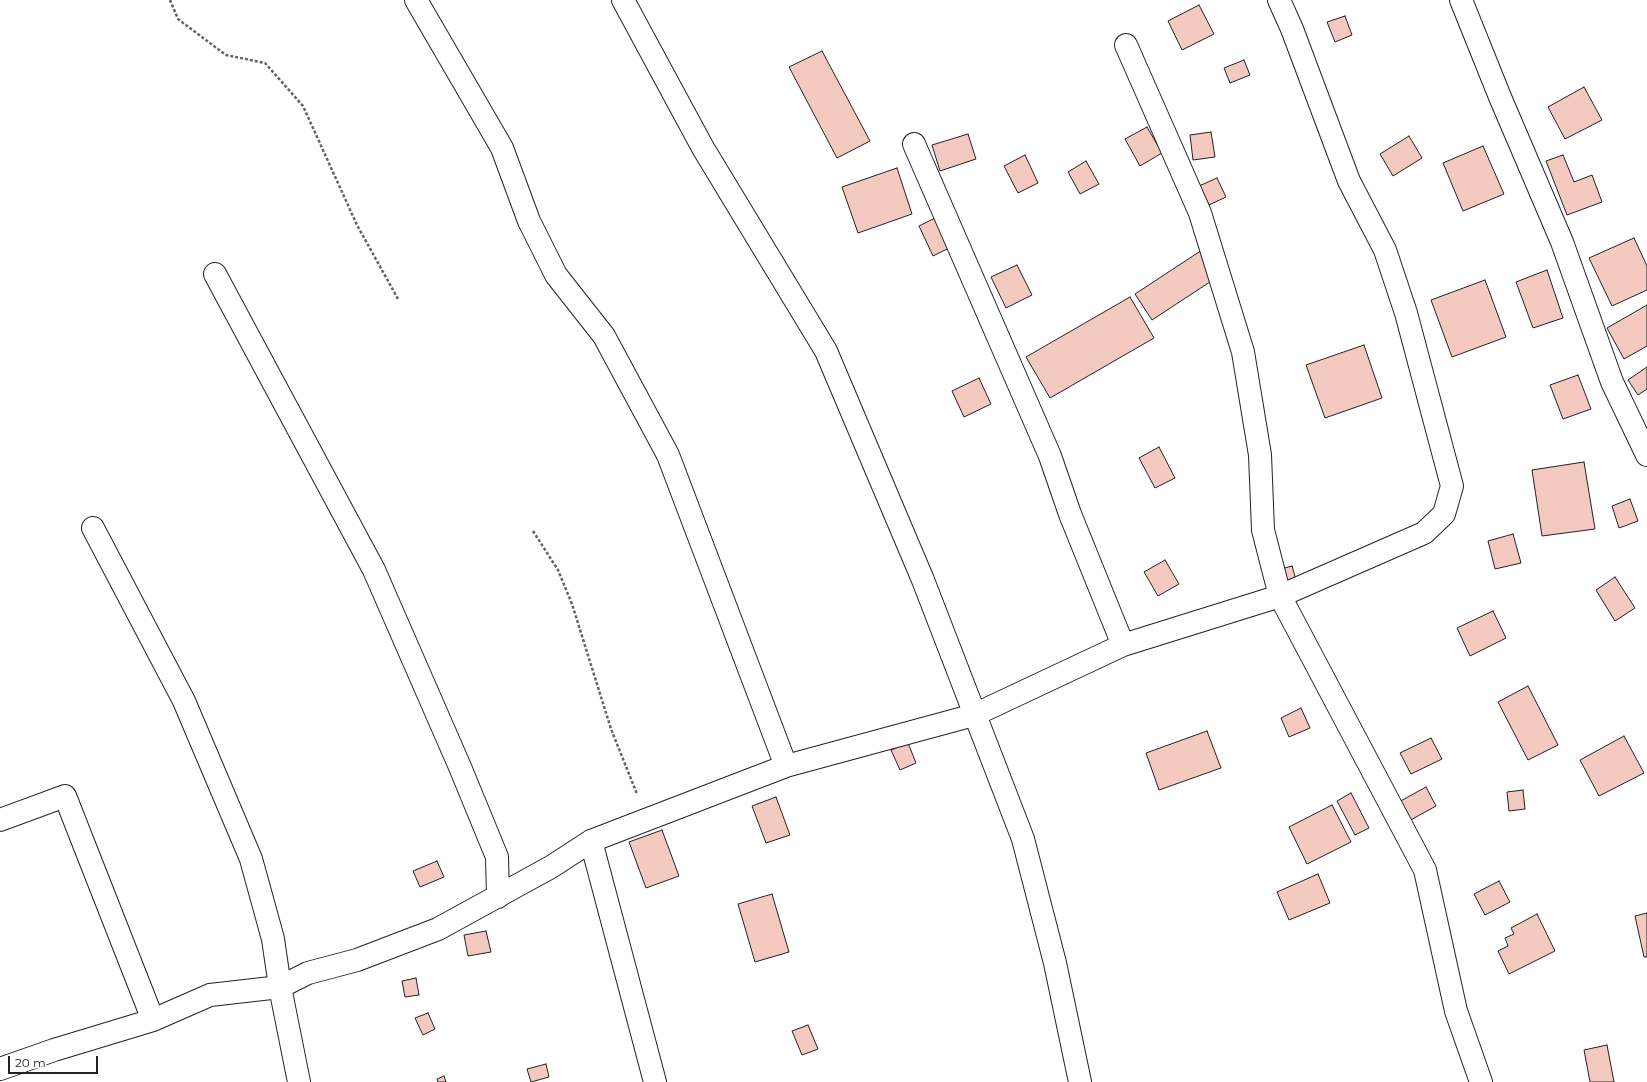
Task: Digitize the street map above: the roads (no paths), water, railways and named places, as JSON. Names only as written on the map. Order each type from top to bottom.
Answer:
[{"type":"street","points":[[416,0],[502,148],[529,221],[556,275],[604,336],[668,455],[786,766]]},
{"type":"street","points":[[623,0],[703,148],[826,351],[923,580],[1023,839],[1054,962],[1080,1082]]},
{"type":"street","points":[[0,1069],[54,1050],[153,1020],[210,995],[280,988],[308,973],[357,960],[438,929],[551,867],[591,841],[786,766],[974,715],[1123,645],[1280,596],[1424,532],[1444,514],[1452,486],[1406,313],[1385,250],[1349,181],[1292,29],[1279,0]]},
{"type":"street","points":[[1461,0],[1500,97],[1562,242],[1612,382],[1647,455]]},
{"type":"street","points":[[1126,45],[1200,213],[1243,352],[1260,455],[1262,530],[1280,596],[1425,870],[1456,1011],[1481,1082]]},
{"type":"street","points":[[914,144],[1050,456],[1070,514],[1123,645]]},
{"type":"street","points":[[215,274],[374,570],[460,767],[497,857],[498,897]]},
{"type":"street","points":[[93,528],[184,701],[251,859],[273,938],[280,988],[299,1082]]},
{"type":"street","points":[[0,820],[65,796],[153,1020]]},
{"type":"street","points":[[591,841],[655,1082]]}]
